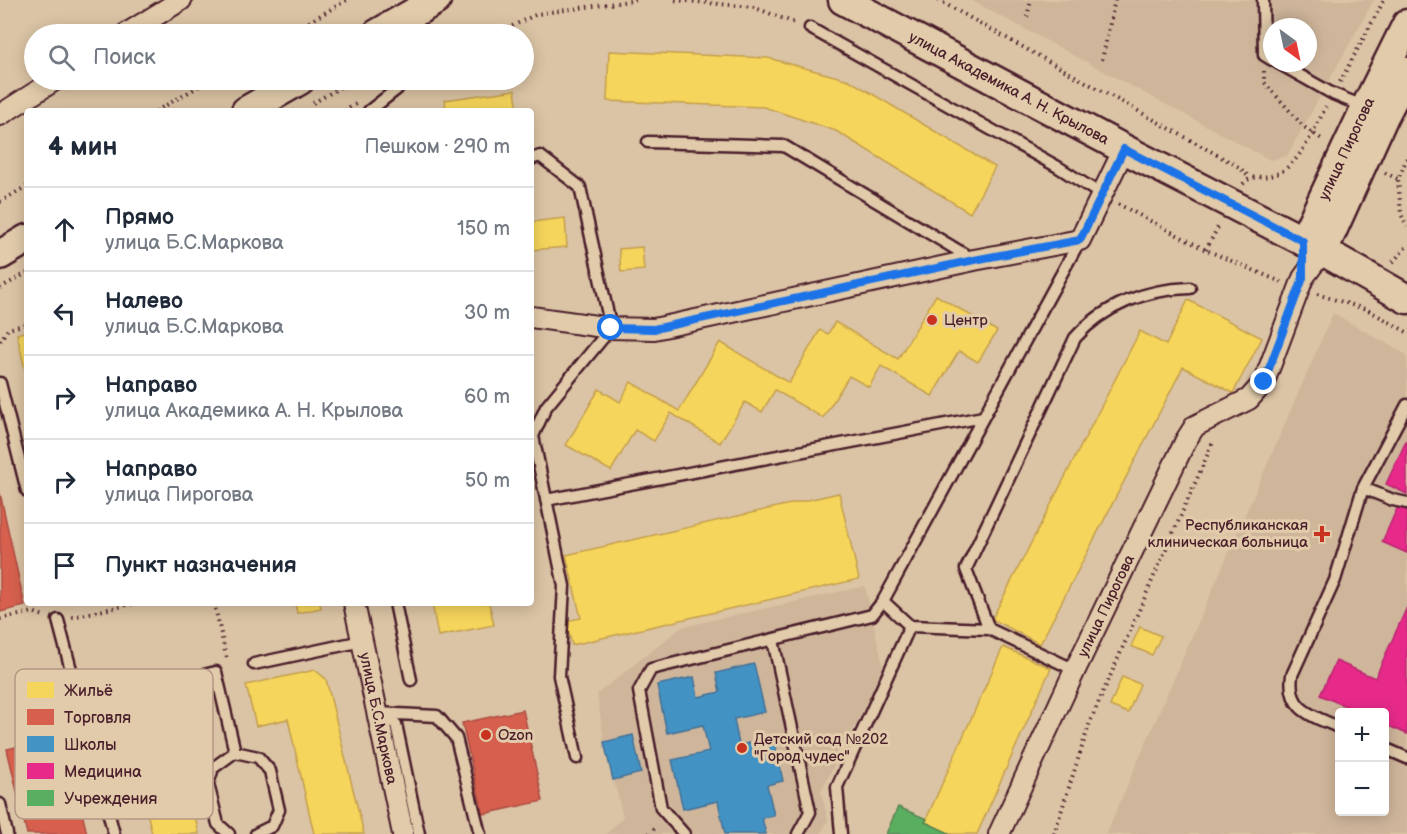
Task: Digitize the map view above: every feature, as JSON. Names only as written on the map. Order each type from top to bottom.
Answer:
[{"type":"main road","points":[[394,24],[436,0]]},
{"type":"main road","name":"улица Академика А. Н. Крылова","points":[[843,0],[1313,246],[1407,299]]},
{"type":"main road","name":"улица Пирогова","points":[[1313,246],[1366,107],[1407,24]]},
{"type":"main road","name":"улица Пирогова","points":[[1313,246],[1407,72]]},
{"type":"main road","points":[[256,108],[304,93]]},
{"type":"main road","points":[[0,255],[24,241]]},
{"type":"street","points":[[142,24],[181,0]]},
{"type":"street","points":[[0,115],[40,90]]},
{"type":"street","points":[[534,317],[611,328],[654,329],[974,260],[1080,240],[1107,198],[1124,149]]},
{"type":"street","name":"улица Пирогова","points":[[999,834],[1186,440],[1195,426],[1249,399],[1264,382],[1313,246]]},
{"type":"street","name":"улица Б.С.Маркова","points":[[355,606],[403,834]]},
{"type":"lane","points":[[1263,0],[1265,18]]},
{"type":"lane","points":[[810,28],[1048,161],[1107,198]]},
{"type":"lane","points":[[1294,72],[1333,94],[1366,107]]},
{"type":"lane","points":[[373,108],[396,90]]},
{"type":"lane","points":[[648,142],[784,146],[974,260]]},
{"type":"lane","points":[[534,158],[540,156],[580,187],[611,328],[546,408],[534,434]]},
{"type":"lane","points":[[684,834],[661,808],[639,691],[651,669],[872,615],[883,601],[1080,240]]},
{"type":"lane","points":[[989,629],[966,569],[1075,338],[1088,323],[1118,305],[1151,292],[1190,288]]},
{"type":"lane","points":[[0,383],[24,479]]},
{"type":"lane","points":[[1335,726],[1305,712],[1295,703],[1290,689],[1292,675],[1335,580],[1363,488],[1407,405]]},
{"type":"lane","points":[[546,500],[983,417]]},
{"type":"lane","points":[[534,457],[546,500],[564,586],[559,676],[577,758]]},
{"type":"lane","points":[[1363,488],[1407,503]]},
{"type":"lane","points":[[883,601],[910,626],[989,629],[1075,670]]},
{"type":"lane","points":[[396,606],[411,680]]},
{"type":"lane","points":[[58,620],[71,669]]},
{"type":"lane","points":[[841,834],[837,787],[910,626]]},
{"type":"lane","points":[[773,640],[810,812],[798,834]]},
{"type":"lane","points":[[254,664],[362,641]]},
{"type":"lane","points":[[213,673],[216,672],[235,752]]},
{"type":"lane","points":[[377,713],[396,724],[419,834]]},
{"type":"lane","points":[[377,713],[437,716],[456,738],[480,834]]},
{"type":"lane","points":[[1389,750],[1407,758]]},
{"type":"lane","points":[[213,768],[235,752],[258,757],[270,771],[279,810],[272,826],[256,834]]},
{"type":"lane","points":[[0,804],[7,834]]},
{"type":"lane","points":[[213,804],[218,824],[230,834]]},
{"type":"lane","points":[[110,819],[114,834]]},
{"type":"path","points":[[305,24],[347,0]]},
{"type":"path","points":[[516,24],[537,14],[637,0]]},
{"type":"path","points":[[675,0],[753,7],[810,28]]},
{"type":"path","points":[[938,0],[1239,166],[1249,177]]},
{"type":"path","points":[[1027,17],[1031,0]]},
{"type":"path","points":[[1102,60],[1115,0]]},
{"type":"path","points":[[1336,88],[1384,0]]},
{"type":"path","points":[[1266,72],[1264,82],[1311,133]]},
{"type":"path","points":[[161,108],[193,90]]},
{"type":"path","points":[[1240,186],[1249,177],[1273,175],[1287,168],[1296,158],[1330,99]]},
{"type":"path","points":[[1407,158],[1398,179],[1401,214],[1407,227]]},
{"type":"path","points":[[0,202],[24,188]]},
{"type":"path","points":[[1107,198],[1206,250],[1368,310],[1407,332]]},
{"type":"path","points":[[1206,250],[1222,219]]},
{"type":"path","points":[[1393,262],[1407,246]]},
{"type":"path","points":[[0,288],[24,275]]},
{"type":"path","points":[[0,341],[8,329],[24,325]]},
{"type":"path","points":[[1054,834],[1090,722],[1227,410]]},
{"type":"path","points":[[58,620],[122,606]]},
{"type":"path","points":[[215,606],[229,669],[216,672]]},
{"type":"path","points":[[0,618],[33,612]]},
{"type":"shaded area","points":[[970,0],[1374,0],[1287,156],[1270,160]]},
{"type":"shaded area","name":"Республиканская клиническая больница","points":[[1333,313],[1407,355],[1407,834],[1106,834]]},
{"type":"shaded area","points":[[865,586],[884,670],[821,791],[828,820],[821,834],[606,834],[623,817],[604,742],[597,694],[682,627]]},
{"type":"building: Жильё","points":[[609,51],[768,58],[849,80],[995,167],[970,213],[836,131],[764,107],[607,101]]},
{"type":"building: Жильё","points":[[515,90],[518,108],[446,108],[445,100]]},
{"type":"building: Жильё","points":[[565,218],[567,247],[534,250],[534,222]]},
{"type":"building: Жильё","points":[[642,247],[644,270],[621,272],[619,249]]},
{"type":"building: Жильё","points":[[936,295],[997,331],[978,362],[959,351],[932,396],[881,366],[869,387],[849,376],[823,418],[775,390],[762,412],[745,402],[720,443],[671,413],[654,441],[635,430],[611,471],[566,445],[599,389],[620,402],[631,382],[679,411],[720,342],[789,383],[820,330],[828,334],[835,322],[898,359]]},
{"type":"building: Жильё","points":[[1188,300],[1262,338],[1233,393],[1183,367],[1040,644],[992,619],[1140,331],[1166,345]]},
{"type":"building: Жильё","points":[[24,332],[24,366],[17,334]]},
{"type":"building: Жильё","points":[[839,493],[859,579],[572,645],[566,621],[581,618],[566,555]]},
{"type":"building: Жильё","points":[[296,606],[321,606],[321,608],[297,613]]},
{"type":"building: Жильё","points":[[433,606],[490,606],[494,625],[438,636]]},
{"type":"building: Жильё","points":[[1140,627],[1161,636],[1152,655],[1131,646]]},
{"type":"building: Жильё","points":[[1003,647],[1051,668],[977,834],[951,834],[925,822]]},
{"type":"building: Жильё","points":[[315,670],[326,679],[364,834],[314,834],[288,719],[256,726],[246,685]]},
{"type":"building: Жильё","points":[[1122,677],[1140,684],[1128,713],[1110,706]]},
{"type":"building: Жильё","points":[[149,819],[196,819],[199,834],[152,834]]},
{"type":"building: Торговля","points":[[0,493],[25,606],[0,612]]},
{"type":"building: Торговля","points":[[523,710],[543,801],[483,814],[462,723]]},
{"type":"building: Торговля","points":[[15,747],[15,783],[7,749]]},
{"type":"building: Торговля","points":[[23,819],[83,819],[87,834],[27,834]]},
{"type":"building: Школы","name":"Детский сад №202 \"Город чудес\"","points":[[754,664],[765,712],[734,719],[739,745],[774,738],[783,781],[767,785],[774,815],[762,818],[766,834],[725,834],[718,801],[683,809],[672,760],[709,752],[703,725],[667,733],[657,685],[694,677],[698,697],[720,692],[716,673]]},
{"type":"building: Школы","points":[[633,735],[641,773],[613,780],[604,742]]},
{"type":"building: Медицина","points":[[1407,439],[1407,494],[1386,484]]},
{"type":"building: Медицина","points":[[1399,504],[1407,508],[1407,553],[1382,542]]},
{"type":"building: Медицина","points":[[1407,607],[1407,734],[1389,726],[1389,708],[1350,708],[1320,695],[1336,661],[1375,678]]},
{"type":"building: Учреждения","points":[[898,807],[927,819],[925,822],[951,834],[886,834]]},
{"type":"place","name":"Центр","points":[[932,320]]},
{"type":"place","name":"Республиканская клиническая больница","points":[[1322,534]]},
{"type":"place","name":"Ozon","points":[[486,735]]},
{"type":"place","name":"Детский сад №202 \"Город чудес\"","points":[[742,748]]},
{"type":"route","points":[[611,328],[654,329],[974,260],[1080,240],[1124,149],[1303,241],[1303,278],[1264,382]]}]
